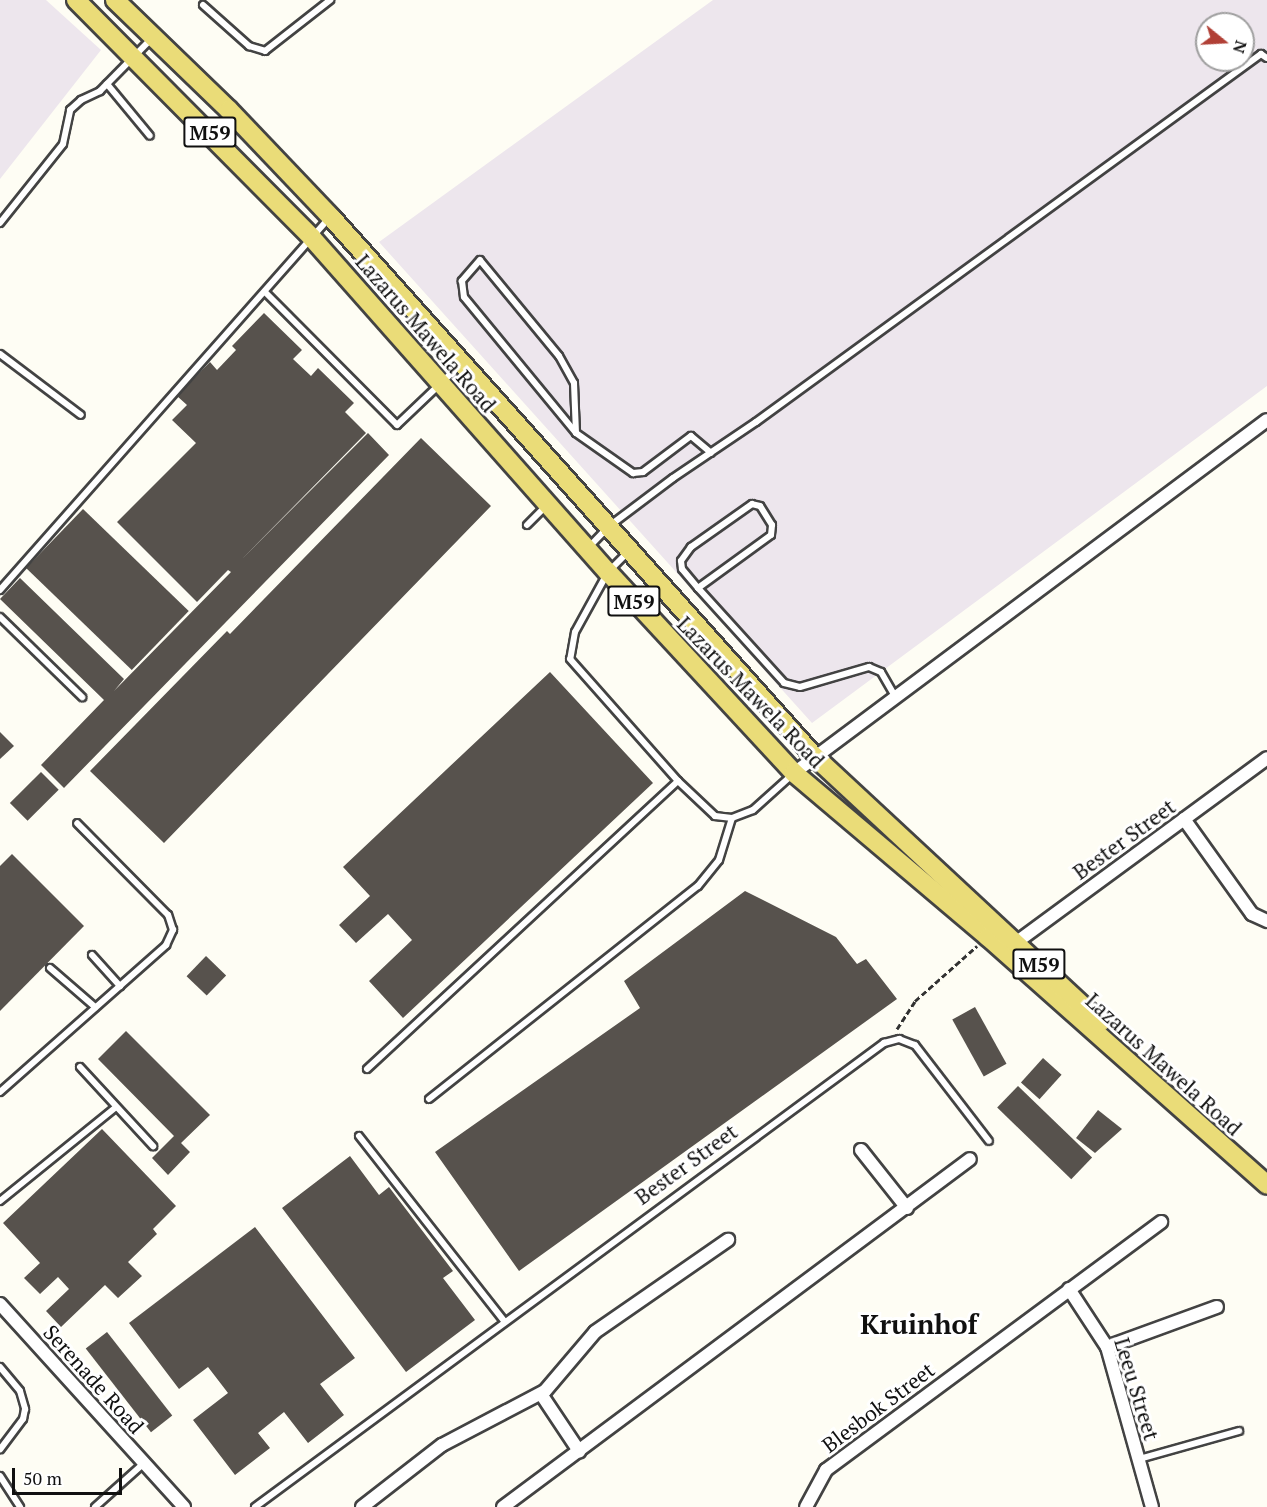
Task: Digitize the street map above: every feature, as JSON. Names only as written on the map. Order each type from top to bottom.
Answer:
[{"type":"main road","name":"Lazarus Mawela Road","points":[[76,0],[312,238],[608,572],[794,773],[988,937],[1010,947],[1267,1169]]},
{"type":"main road","name":"Lazarus Mawela Road","points":[[116,0],[154,35],[331,217],[814,756],[1010,947],[1267,1185]]},
{"type":"street","points":[[794,773],[1267,420]]},
{"type":"street","name":"Bester Street","points":[[1010,947],[1267,758]]},
{"type":"street","points":[[1184,819],[1252,914],[1267,921]]},
{"type":"street","points":[[861,1150],[907,1209]]},
{"type":"street","points":[[503,1507],[907,1209],[970,1159]]},
{"type":"street","name":"Blesbok Street","points":[[806,1507],[826,1470],[1161,1222]]},
{"type":"street","points":[[362,1507],[442,1445],[541,1394],[595,1332],[728,1240]]},
{"type":"street","name":"Leeu Street","points":[[1069,1289],[1107,1347],[1152,1507]]},
{"type":"street","name":"Serenade Road","points":[[0,1304],[184,1507]]},
{"type":"street","points":[[1107,1347],[1217,1307]]},
{"type":"street","points":[[541,1394],[579,1451]]},
{"type":"lane","points":[[203,5],[249,46],[265,51],[330,0]]},
{"type":"lane","points":[[0,223],[63,144],[70,110],[107,84],[154,35]]},
{"type":"lane","points":[[587,548],[608,527],[1265,54]]},
{"type":"lane","points":[[107,84],[150,136]]},
{"type":"lane","points":[[0,590],[266,293],[331,217]]},
{"type":"lane","points":[[576,434],[574,382],[559,356],[480,260],[462,281],[464,297],[576,434],[633,473],[643,472],[691,436],[711,453]]},
{"type":"lane","points":[[266,293],[398,425],[463,363]]},
{"type":"lane","points":[[0,354],[81,415]]},
{"type":"lane","points":[[699,588],[771,535],[772,525],[760,506],[752,504],[684,555],[682,569],[699,588],[784,683],[800,687],[869,667],[881,672],[895,696]]},
{"type":"lane","points":[[526,525],[548,505]]},
{"type":"lane","points":[[629,551],[608,572],[575,632],[568,655],[678,781],[705,810],[715,816],[732,818],[753,810],[794,773]]},
{"type":"lane","points":[[0,617],[82,697]]},
{"type":"lane","points":[[367,1069],[678,781]]},
{"type":"lane","points":[[429,1099],[698,886],[718,860],[732,818]]},
{"type":"lane","points":[[0,1092],[166,945],[173,930],[168,915],[77,824]]},
{"type":"lane","points":[[92,954],[120,986]]},
{"type":"lane","points":[[50,968],[95,1007]]},
{"type":"lane","points":[[891,1039],[915,1045],[989,1141]]},
{"type":"lane","name":"Bester Street","points":[[255,1507],[891,1039]]},
{"type":"lane","points":[[80,1067],[153,1146]]},
{"type":"lane","points":[[0,1201],[116,1107]]},
{"type":"lane","points":[[359,1136],[505,1322]]},
{"type":"lane","points":[[0,1367],[20,1390],[25,1409],[24,1419],[0,1449]]},
{"type":"lane","points":[[1139,1459],[1239,1431]]},
{"type":"lane","points":[[95,1507],[144,1463]]},
{"type":"lane","points":[[0,1476],[20,1507]]},
{"type":"path","points":[[891,1039],[915,1001],[988,937]]},
{"type":"shaded area","points":[[0,0],[46,0],[101,50],[0,179]]},
{"type":"shaded area","points":[[713,0],[1267,0],[1267,386],[812,723],[379,242]]},
{"type":"building","points":[[264,313],[302,350],[293,359],[311,376],[318,368],[354,403],[345,412],[366,433],[243,558],[368,433],[389,455],[64,788],[41,765],[104,700],[0,599],[20,578],[124,679],[114,691],[231,572],[228,570],[197,602],[117,522],[196,443],[172,420],[187,405],[177,396],[210,362],[217,370],[236,350],[232,346]]},
{"type":"building","points":[[421,438],[491,506],[164,843],[90,771],[227,631],[230,634]]},
{"type":"building","points":[[83,509],[189,611],[132,670],[26,568]]},
{"type":"building","points":[[550,672],[653,783],[403,1018],[369,981],[412,940],[388,914],[356,943],[339,925],[370,896],[343,867]]},
{"type":"building","points":[[0,732],[14,746],[0,759]]},
{"type":"building","points":[[41,772],[59,790],[28,821],[10,803]]},
{"type":"building","points":[[12,854],[84,926],[0,1011],[0,866]]},
{"type":"building","points":[[745,891],[836,937],[857,964],[866,959],[897,999],[519,1271],[435,1152],[640,1008],[624,981]]},
{"type":"building","points":[[206,956],[226,975],[207,996],[187,976]]},
{"type":"building","points":[[975,1007],[1007,1064],[984,1076],[952,1020]]},
{"type":"building","points":[[126,1031],[210,1115],[181,1143],[190,1152],[168,1175],[152,1158],[174,1136],[98,1059]]},
{"type":"building","points":[[1043,1058],[1062,1075],[1039,1099],[1021,1083]]},
{"type":"building","points":[[1018,1086],[1092,1158],[1071,1179],[997,1108]]},
{"type":"building","points":[[1098,1110],[1122,1129],[1095,1153],[1076,1138]]},
{"type":"building","points":[[102,1129],[176,1206],[153,1229],[157,1234],[128,1262],[142,1276],[118,1298],[105,1285],[61,1327],[46,1311],[69,1289],[58,1277],[40,1294],[24,1278],[40,1263],[3,1223]]},
{"type":"building","points":[[350,1156],[379,1195],[389,1187],[453,1271],[443,1278],[475,1320],[406,1372],[282,1208]]},
{"type":"building","points":[[255,1227],[355,1358],[320,1384],[344,1415],[308,1443],[284,1412],[258,1433],[270,1448],[235,1475],[193,1420],[228,1393],[208,1367],[179,1389],[129,1323]]},
{"type":"building","points":[[107,1332],[172,1416],[151,1432],[86,1349]]},
{"type":"district","name":"Kruinhof","points":[[919,1325]]}]
